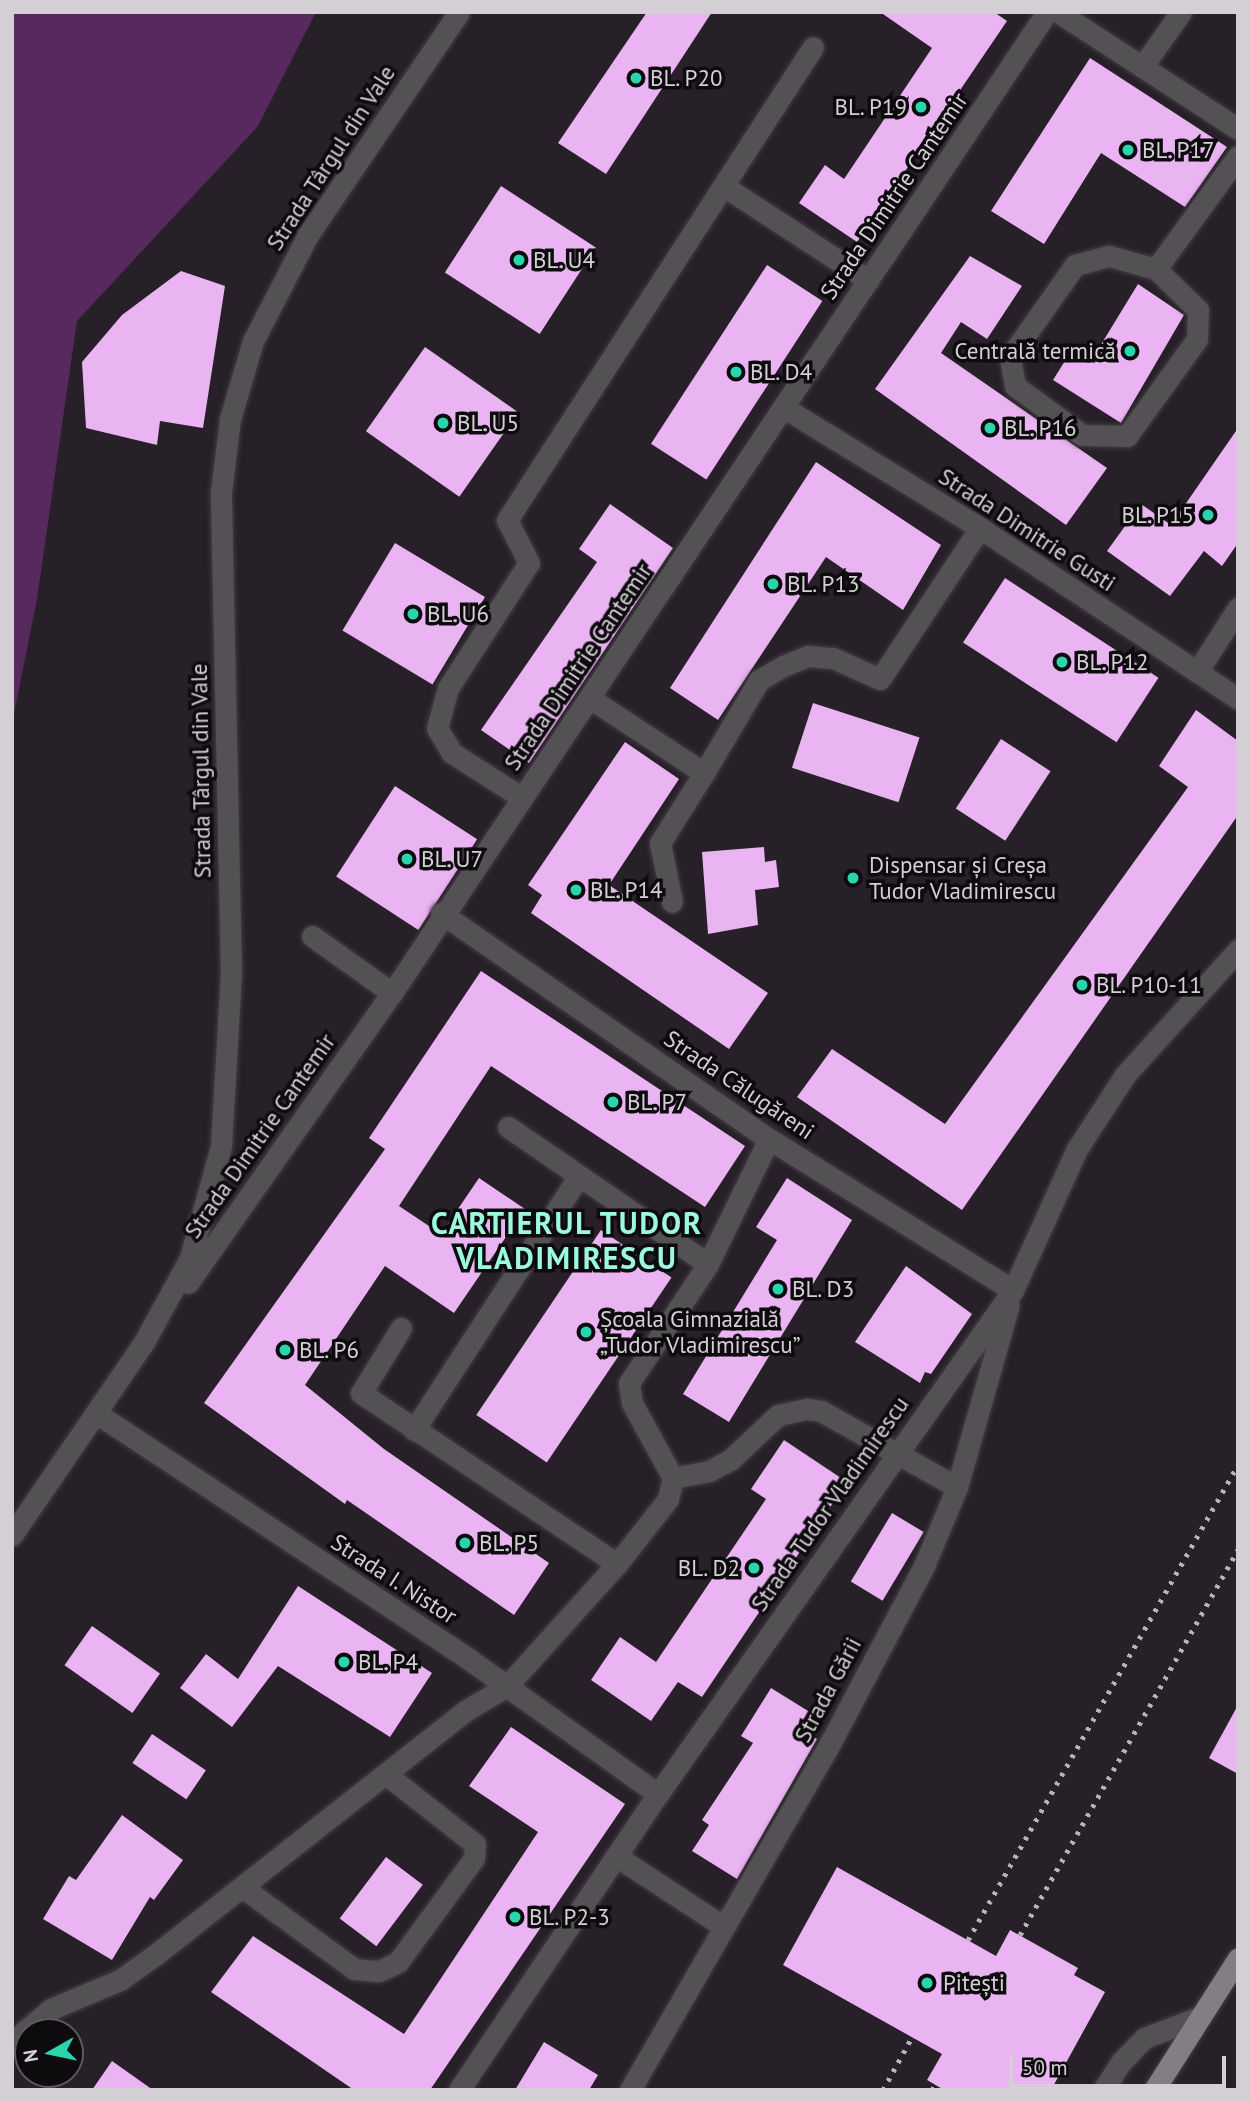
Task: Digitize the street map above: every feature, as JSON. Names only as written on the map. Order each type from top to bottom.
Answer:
[{"type":"main road","points":[[1154,2090],[1238,1958]]},
{"type":"street","name":"Strada Târgul din Vale","points":[[12,1535],[143,1344],[190,1258],[209,1201],[221,1146],[229,1061],[231,975],[222,492],[230,419],[253,341],[308,235],[459,12]]},
{"type":"street","name":"Strada Dimitrie Cantemir","points":[[143,1344],[392,993],[441,913],[591,699],[1047,12]]},
{"type":"street","points":[[1058,12],[1238,129]]},
{"type":"street","points":[[1142,67],[1181,12]]},
{"type":"street","points":[[521,797],[452,753],[437,728],[448,688],[529,563],[507,520],[725,187],[813,47]]},
{"type":"street","points":[[1156,269],[1238,156]]},
{"type":"street","points":[[725,187],[868,280]]},
{"type":"street","points":[[1109,256],[1156,269],[1198,310],[1197,339],[1127,436],[1082,435],[1015,386],[1010,357],[1075,265],[1109,256]]},
{"type":"street","name":"Strada Dimitrie Gusti","points":[[786,409],[980,528],[1238,699]]},
{"type":"street","points":[[672,902],[660,843],[759,680],[808,656],[833,658],[880,679],[980,528]]},
{"type":"street","points":[[1197,672],[1238,608]]},
{"type":"street","points":[[591,699],[704,773]]},
{"type":"street","name":"Strada Călugăreni","points":[[441,913],[769,1139],[1013,1290]]},
{"type":"street","points":[[312,936],[392,993]]},
{"type":"street","name":"Strada Tudor Vladimirescu","points":[[459,2090],[658,1794],[1013,1290],[1077,1149],[1125,1074],[1238,950]]},
{"type":"street","points":[[508,1127],[708,1264]]},
{"type":"street","points":[[12,2042],[51,2008],[83,1998],[131,1972],[387,1775],[465,1711],[507,1686],[617,1564],[668,1499],[673,1478],[632,1404],[629,1383],[708,1264],[769,1139]]},
{"type":"street","points":[[414,1430],[579,1176]]},
{"type":"street","name":"Strada Gării","points":[[630,2090],[826,1751],[924,1566],[957,1487],[1013,1290]]},
{"type":"street","points":[[401,1328],[361,1393],[617,1564]]},
{"type":"street","points":[[673,1478],[709,1471],[730,1460],[778,1415],[793,1410],[821,1411],[957,1487]]},
{"type":"street","name":"Strada I. Nistor","points":[[96,1413],[507,1686],[658,1794]]},
{"type":"street","points":[[243,1887],[354,1969],[379,1971],[398,1962],[474,1858],[475,1843],[387,1775]]},
{"type":"street","points":[[617,1856],[724,1927]]},
{"type":"street","points":[[1103,2090],[1144,2038],[1200,2017]]},
{"type":"shaded area","points":[[12,12],[316,12],[258,126],[77,321],[37,599],[12,724]]},
{"type":"building","name":"BL. P20","points":[[647,12],[712,12],[606,174],[558,143]]},
{"type":"building","name":"BL. P19","points":[[880,12],[994,12],[1007,21],[857,242],[799,203],[825,165],[844,179],[932,48]]},
{"type":"building","name":"BL. P17","points":[[1090,58],[1227,147],[1185,207],[1101,153],[1044,244],[991,211]]},
{"type":"building","name":"BL. U4","points":[[501,186],[596,248],[540,334],[445,272]]},
{"type":"building","name":"BL. P16","points":[[970,256],[1022,286],[987,339],[961,322],[941,353],[1107,468],[1066,525],[875,389]]},
{"type":"building","name":"BL. D4","points":[[767,265],[822,301],[706,480],[651,444]]},
{"type":"building","points":[[181,271],[225,286],[203,428],[160,421],[157,445],[86,428],[82,362],[122,315]]},
{"type":"building","name":"Centrală termică","points":[[1138,284],[1184,315],[1121,423],[1053,380],[1075,345],[1094,356]]},
{"type":"building","name":"BL. U5","points":[[425,347],[518,412],[459,497],[366,431]]},
{"type":"building","name":"BL. P15","points":[[1238,428],[1238,543],[1222,566],[1204,551],[1170,596],[1107,551],[1141,504],[1171,525]]},
{"type":"building","name":"BL. P13","points":[[816,462],[941,545],[903,610],[826,557],[718,720],[670,688]]},
{"type":"building","points":[[610,504],[673,548],[529,763],[481,730],[597,562],[579,549]]},
{"type":"building","name":"BL. U6","points":[[395,543],[485,597],[432,685],[342,630]]},
{"type":"building","name":"BL. P12","points":[[1005,578],[1158,678],[1117,742],[963,643]]},
{"type":"building","points":[[813,703],[920,738],[899,802],[792,768]]},
{"type":"building","name":"BL. P10-11","points":[[1196,710],[1238,741],[1238,815],[962,1210],[797,1097],[832,1049],[945,1124],[1188,787],[1159,766]]},
{"type":"building","points":[[1001,739],[1050,771],[1005,841],[956,809]]},
{"type":"building","name":"BL. P14","points":[[625,742],[679,779],[609,885],[768,993],[729,1049],[531,913],[542,895],[528,885]]},
{"type":"building","name":"BL. U7","points":[[395,786],[477,839],[418,930],[336,877]]},
{"type":"building","points":[[764,847],[765,862],[776,860],[779,887],[755,890],[758,925],[708,934],[702,852]]},
{"type":"building","points":[[481,971],[745,1146],[705,1207],[491,1066],[399,1206],[441,1234],[479,1178],[525,1209],[454,1313],[385,1266],[305,1385],[384,1449],[549,1563],[514,1615],[347,1500],[345,1504],[204,1403],[385,1149],[369,1138]]},
{"type":"building","name":"BL. D3","points":[[787,1178],[852,1220],[729,1422],[683,1394],[777,1240],[756,1227]]},
{"type":"building","name":"Școala Gimnazială „Tudor Vladimirescu”","points":[[601,1230],[671,1278],[547,1462],[476,1415]]},
{"type":"building","points":[[906,1266],[972,1314],[931,1374],[925,1372],[920,1383],[855,1342]]},
{"type":"building","name":"BL. D2","points":[[784,1440],[847,1482],[702,1697],[678,1682],[651,1721],[591,1680],[620,1637],[656,1662],[766,1499],[751,1489]]},
{"type":"building","points":[[892,1513],[924,1532],[883,1601],[851,1582]]},
{"type":"building","name":"BL. P4","points":[[298,1586],[432,1673],[390,1737],[278,1666],[232,1727],[180,1688],[206,1654],[238,1679]]},
{"type":"building","points":[[92,1626],[160,1674],[132,1713],[64,1665]]},
{"type":"building","points":[[771,1688],[821,1719],[810,1735],[817,1739],[737,1879],[692,1851],[709,1825],[702,1820],[753,1743],[741,1736]]},
{"type":"building","points":[[1238,1705],[1238,1774],[1209,1758]]},
{"type":"building","name":"BL. P2-3","points":[[511,1727],[625,1804],[430,2090],[354,2090],[211,1992],[253,1936],[404,2034],[538,1832],[469,1786]]},
{"type":"building","points":[[152,1734],[206,1770],[186,1799],[132,1763]]},
{"type":"building","points":[[122,1815],[183,1860],[154,1900],[150,1897],[112,1960],[43,1919],[69,1876],[76,1880]]},
{"type":"building","points":[[386,1857],[423,1885],[376,1946],[340,1918]]},
{"type":"building","points":[[837,1867],[996,1956],[1010,1930],[1078,1968],[1074,1975],[1105,1992],[1051,2090],[944,2090],[927,2080],[942,2054],[783,1965]]},
{"type":"building","points":[[544,2042],[598,2075],[589,2090],[515,2090]]},
{"type":"building","points":[[112,2061],[153,2090],[92,2090]]},
{"type":"railway","points":[[968,1940],[1238,1465]]},
{"type":"railway","points":[[1020,1935],[1238,1549]]},
{"type":"railway","points":[[883,2090],[912,2037]]},
{"type":"railway","points":[[932,2090],[935,2085]]},
{"type":"place","name":"BL. P20","points":[[636,78]]},
{"type":"place","name":"BL. P19","points":[[921,107]]},
{"type":"place","name":"BL. P17","points":[[1128,150]]},
{"type":"place","name":"BL. U4","points":[[519,260]]},
{"type":"place","name":"Centrală termică","points":[[1130,351]]},
{"type":"place","name":"BL. D4","points":[[736,372]]},
{"type":"place","name":"BL. U5","points":[[443,423]]},
{"type":"place","name":"BL. P16","points":[[990,428]]},
{"type":"place","name":"BL. P15","points":[[1208,515]]},
{"type":"place","name":"BL. P13","points":[[773,584]]},
{"type":"place","name":"BL. U6","points":[[413,614]]},
{"type":"place","name":"BL. P12","points":[[1062,662]]},
{"type":"place","name":"BL. U7","points":[[407,859]]},
{"type":"place","name":"Dispensar și Creșa Tudor Vladimirescu","points":[[853,878]]},
{"type":"place","name":"BL. P14","points":[[576,890]]},
{"type":"place","name":"BL. P10-11","points":[[1082,985]]},
{"type":"place","name":"BL. P7","points":[[613,1102]]},
{"type":"place","name":"BL. D3","points":[[778,1289]]},
{"type":"place","name":"Școala Gimnazială „Tudor Vladimirescu”","points":[[586,1332]]},
{"type":"place","name":"BL. P6","points":[[285,1350]]},
{"type":"place","name":"BL. P5","points":[[465,1543]]},
{"type":"place","name":"BL. D2","points":[[754,1568]]},
{"type":"place","name":"BL. P4","points":[[344,1662]]},
{"type":"place","name":"BL. P2-3","points":[[515,1917]]},
{"type":"place","name":"Pitești","points":[[927,1983]]},
{"type":"district","name":"CARTIERUL TUDOR VLADIMIRESCU","points":[[567,1240]]}]
